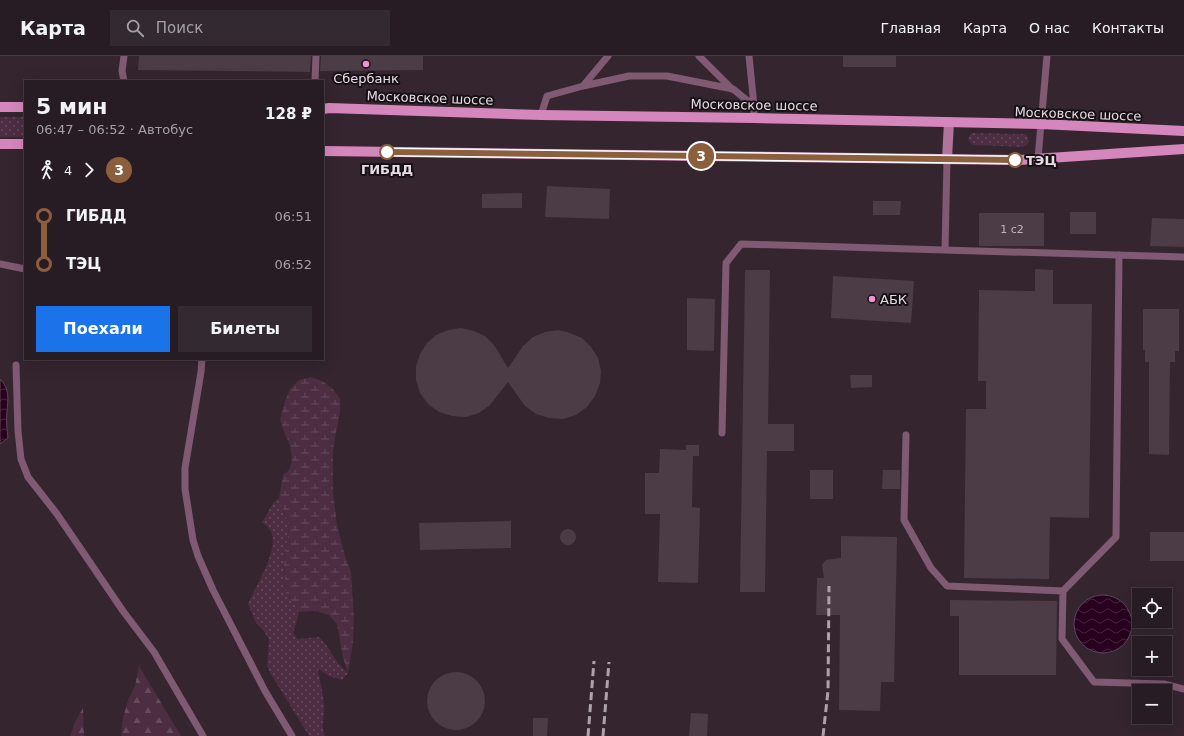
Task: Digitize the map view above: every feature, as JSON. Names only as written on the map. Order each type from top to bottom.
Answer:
[{"type":"main road","points":[[0,107],[24,106]]},
{"type":"main road","name":"Московское шоссе","points":[[324,109],[337,108],[541,116],[754,118],[1040,124],[1184,131]]},
{"type":"main road","points":[[0,144],[24,144]]},
{"type":"main road","points":[[324,151],[1019,160],[1184,149]]},
{"type":"street","points":[[947,159],[949,122]]},
{"type":"lane","points":[[124,56],[122,71],[124,80]]},
{"type":"lane","points":[[315,80],[316,56]]},
{"type":"lane","points":[[583,86],[608,56]]},
{"type":"lane","points":[[699,56],[733,89],[754,106]]},
{"type":"lane","points":[[750,56],[754,118]]},
{"type":"lane","points":[[1038,158],[1047,56]]},
{"type":"lane","points":[[541,116],[547,96],[629,76],[667,76],[733,89]]},
{"type":"lane","points":[[945,250],[947,159]]},
{"type":"lane","points":[[722,433],[726,262],[741,244],[1184,257]]},
{"type":"lane","points":[[1119,255],[1116,538],[1064,591],[1062,640],[1094,682],[1164,684],[1184,689]]},
{"type":"lane","points":[[0,264],[24,269]]},
{"type":"lane","points":[[202,360],[202,372],[185,468],[185,489],[194,540],[198,556],[213,590],[266,691],[292,736]]},
{"type":"lane","points":[[16,365],[18,431],[21,459],[28,477],[58,514],[123,611],[154,652],[203,736]]},
{"type":"lane","points":[[906,435],[904,520],[931,568],[947,586],[1064,591]]},
{"type":"green space","points":[[0,117],[24,117],[24,137],[0,137]]},
{"type":"green space","points":[[972,133],[1023,134],[1027,135],[1029,141],[1028,144],[1023,147],[974,145],[968,140]]},
{"type":"green space","points":[[311,377],[324,382],[333,389],[340,399],[340,411],[333,450],[333,493],[337,525],[351,572],[354,616],[353,643],[348,673],[343,658],[337,624],[329,615],[315,611],[299,612],[294,603],[286,594],[284,564],[289,526],[279,498],[283,475],[289,470],[292,462],[290,445],[280,419],[290,389],[299,380]]},
{"type":"green space","points":[[279,498],[289,526],[284,564],[286,594],[294,603],[299,612],[293,632],[297,639],[319,637],[325,643],[338,663],[348,673],[342,680],[329,676],[318,669],[323,698],[323,728],[325,736],[309,736],[272,676],[267,666],[269,640],[264,631],[256,623],[248,604],[264,570],[273,542],[272,534],[262,522],[276,500]]},
{"type":"green space","points":[[139,666],[181,736],[121,736],[123,718],[128,700],[135,686]]},
{"type":"green space","points":[[83,708],[84,736],[70,736],[75,722]]},
{"type":"water","points":[[0,379],[8,394],[8,438],[0,444]]},
{"type":"water","points":[[1103,595],[1114,597],[1127,608],[1132,624],[1130,635],[1119,648],[1114,651],[1103,653],[1092,651],[1079,640],[1076,635],[1074,624],[1076,613],[1087,600],[1092,597]]},
{"type":"building","points":[[139,56],[311,56],[310,72],[138,70]]},
{"type":"building","points":[[321,56],[423,56],[423,70],[320,71]]},
{"type":"building","points":[[843,56],[896,56],[896,67],[843,67]]},
{"type":"building","points":[[547,186],[610,189],[609,219],[545,217]]},
{"type":"building","points":[[522,193],[522,208],[482,208],[482,194]]},
{"type":"building","points":[[873,201],[901,201],[900,215],[873,215]]},
{"type":"building","points":[[1070,212],[1096,212],[1096,234],[1070,234]]},
{"type":"building","points":[[979,213],[1044,213],[1044,246],[979,246]]},
{"type":"building","points":[[1152,218],[1184,219],[1184,247],[1150,246]]},
{"type":"building","points":[[1035,269],[1053,270],[1053,304],[1092,304],[1089,518],[1050,517],[1049,579],[964,578],[966,409],[986,409],[986,381],[978,381],[979,290],[1035,291]]},
{"type":"building","points":[[745,270],[770,270],[768,424],[794,424],[794,451],[767,451],[765,592],[740,592]]},
{"type":"building","name":"АБК","points":[[833,276],[914,281],[911,323],[831,318]]},
{"type":"building","points":[[687,298],[715,299],[714,351],[687,350]]},
{"type":"building","points":[[1143,309],[1179,309],[1179,351],[1175,351],[1175,362],[1170,362],[1169,455],[1149,454],[1149,362],[1145,362],[1145,350],[1143,350]]},
{"type":"building","points":[[461,328],[474,331],[485,336],[494,345],[508,368],[523,346],[533,337],[545,332],[558,330],[582,338],[591,347],[598,358],[601,371],[600,383],[595,396],[587,407],[576,415],[563,419],[549,418],[536,414],[525,406],[508,382],[490,405],[479,413],[466,417],[452,416],[439,412],[428,404],[420,393],[416,380],[416,366],[420,354],[427,343],[436,335],[448,330]]},
{"type":"building","points":[[850,375],[872,375],[872,387],[851,388]]},
{"type":"building","points":[[686,445],[699,445],[699,456],[693,456],[692,507],[700,508],[698,583],[658,582],[660,514],[645,514],[645,473],[659,473],[660,449],[686,450]]},
{"type":"building","points":[[810,470],[833,470],[833,499],[810,499]]},
{"type":"building","points":[[883,470],[900,470],[900,489],[882,489]]},
{"type":"building","points":[[511,521],[511,548],[420,550],[419,523]]},
{"type":"building","points":[[568,529],[575,534],[576,537],[571,544],[568,545],[561,540],[560,537],[565,530]]},
{"type":"building","points":[[1150,532],[1184,532],[1184,561],[1150,561]]},
{"type":"building","points":[[841,536],[897,537],[894,682],[881,682],[880,711],[839,710],[840,615],[816,615],[817,578],[824,578],[822,565],[826,560],[841,558]]},
{"type":"building","points":[[950,600],[1057,601],[1056,675],[959,675],[959,616],[950,616]]},
{"type":"building","points":[[450,672],[462,672],[477,680],[485,695],[485,707],[477,722],[462,730],[450,730],[435,722],[427,707],[427,695],[435,680]]},
{"type":"building","points":[[691,713],[708,714],[707,736],[689,736]]},
{"type":"building","points":[[533,718],[548,718],[547,736],[533,736]]},
{"type":"railway","points":[[823,736],[828,691],[829,586]]},
{"type":"railway","points":[[588,736],[594,661]]},
{"type":"railway","points":[[603,736],[609,662]]},
{"type":"bus line","name":"3","points":[[387,152],[1015,160]]},
{"type":"place","name":"Сбербанк","points":[[366,64]]},
{"type":"place","name":"ГИБДД","points":[[387,152]]},
{"type":"place","name":"ТЭЦ","points":[[1015,160]]},
{"type":"place","name":"АБК","points":[[872,299]]}]
